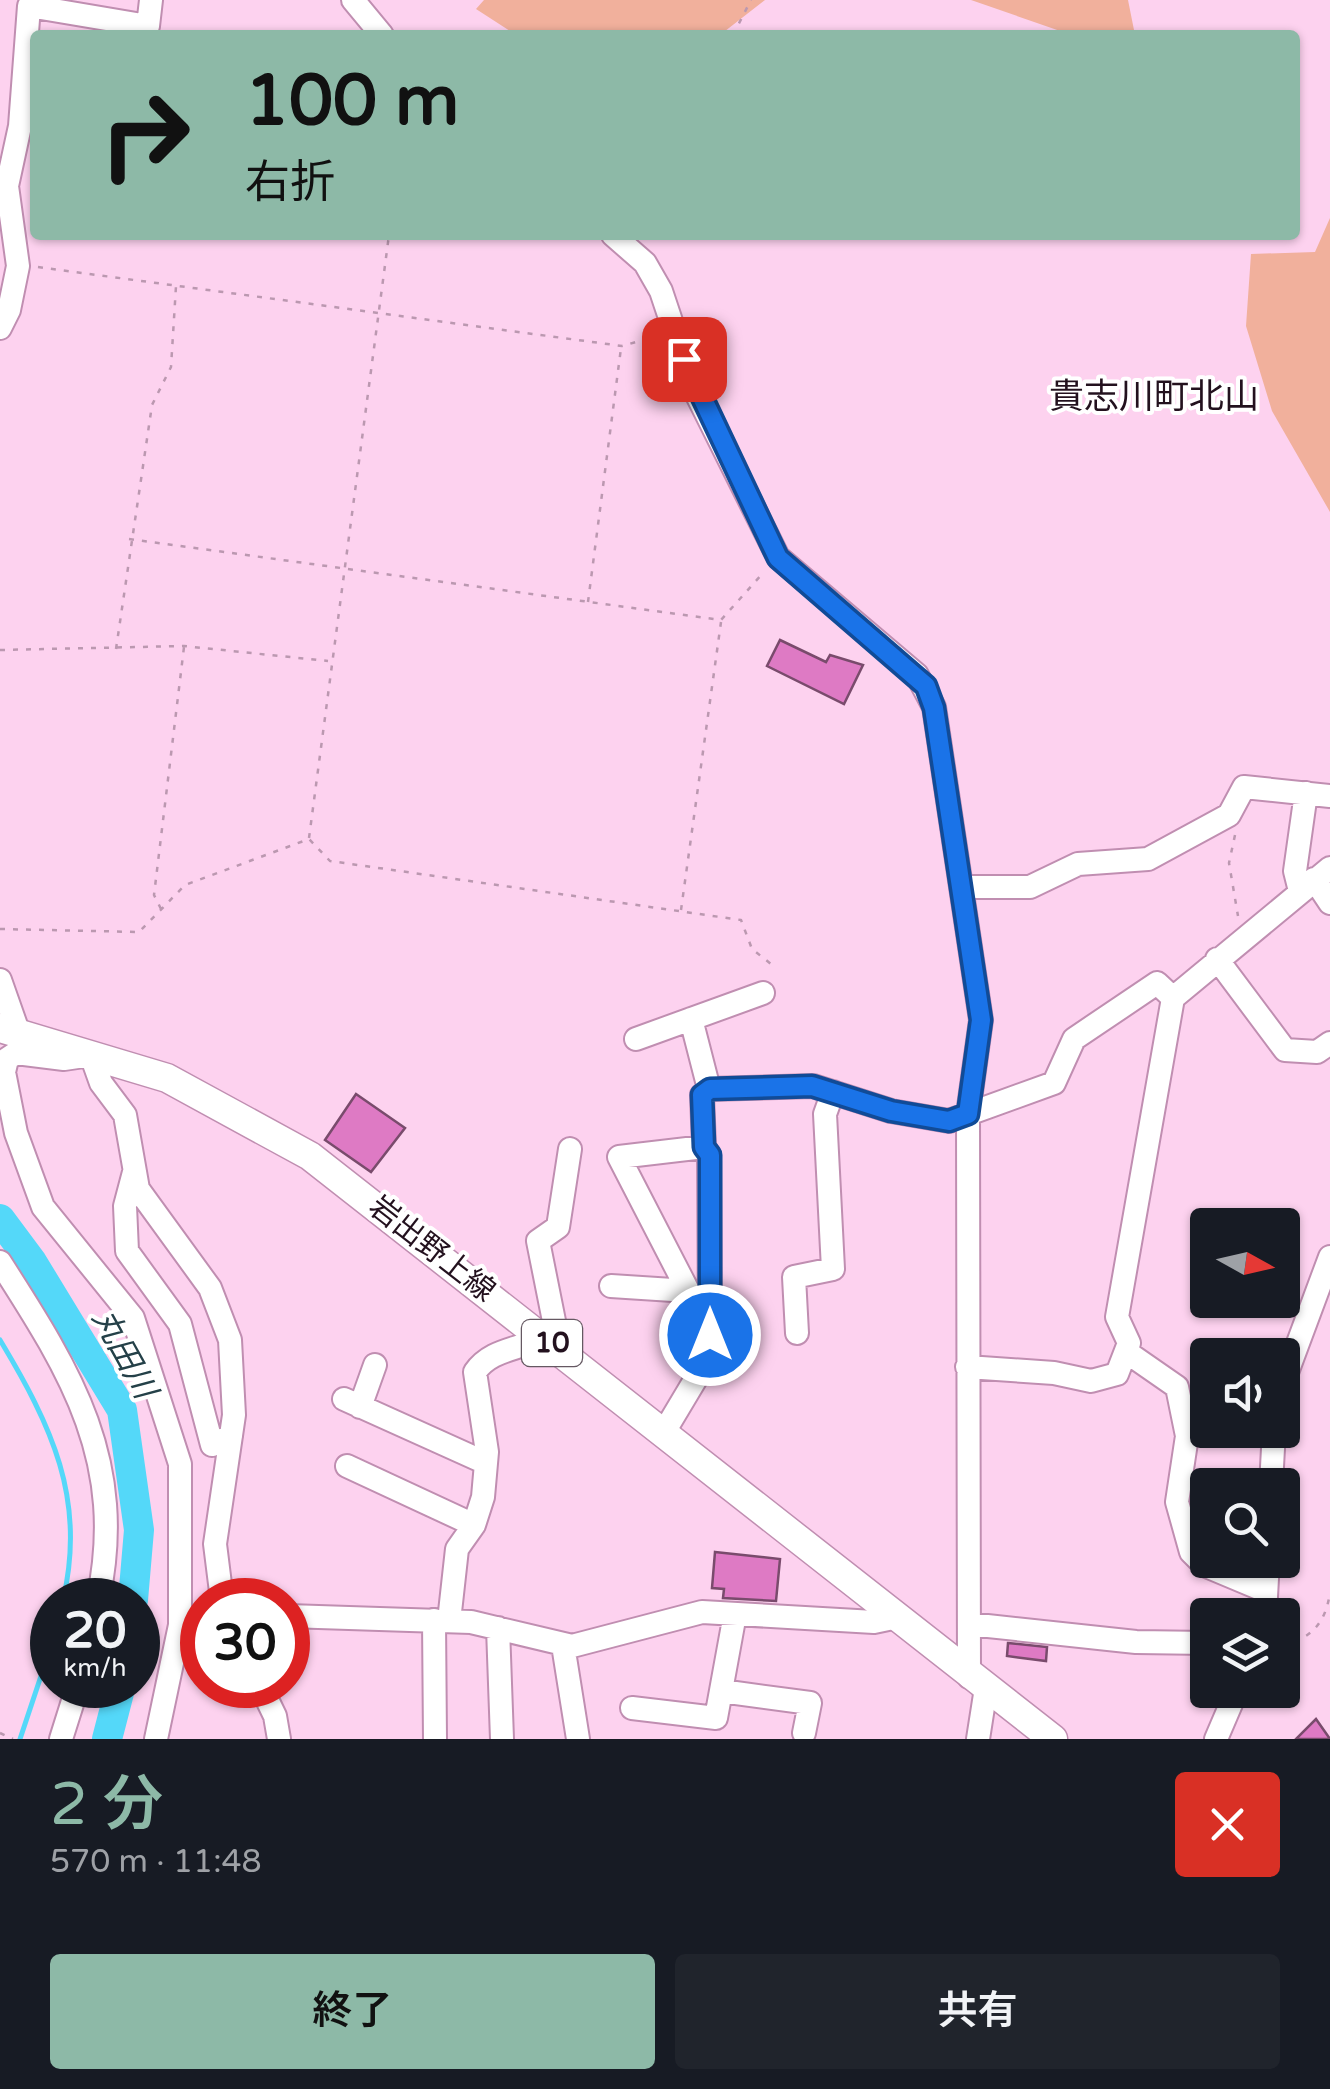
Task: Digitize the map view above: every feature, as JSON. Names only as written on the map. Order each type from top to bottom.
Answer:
[{"type":"main road","name":"岩出野上線","points":[[8,1031],[198,1092],[310,1156],[664,1432],[893,1618],[1053,1739]]},
{"type":"street","points":[[0,328],[9,310],[18,266],[7,186],[18,123],[27,3],[148,26],[151,0]]},
{"type":"street","points":[[353,0],[378,30]]},
{"type":"street","points":[[619,240],[645,263],[661,292],[694,388],[778,558],[926,686],[934,708],[981,1020],[968,1114],[969,1624],[978,1682],[978,1739]]},
{"type":"street","points":[[963,887],[1030,887],[1078,864],[1148,859],[1229,815],[1244,787],[1318,794],[1295,871],[1315,879],[1330,903]]},
{"type":"street","points":[[967,1368],[1106,1380],[1118,1374],[1129,1344],[1117,1317],[1173,998],[1315,879]]},
{"type":"street","points":[[1216,959],[1285,1050],[1316,1052],[1330,1044]]},
{"type":"street","points":[[0,980],[8,1031]]},
{"type":"street","points":[[710,1335],[710,1155],[704,1147],[702,1095],[710,1089],[812,1086],[891,1111],[949,1121],[1054,1082],[1074,1038],[1157,983],[1173,998]]},
{"type":"street","points":[[636,1039],[763,992]]},
{"type":"street","points":[[692,1019],[710,1089]]},
{"type":"street","points":[[156,1739],[180,1625],[180,1464],[133,1318],[43,1207],[16,1133],[4,1072],[8,1059],[16,1053],[64,1059],[91,1055],[101,1084],[125,1115],[138,1190],[210,1288],[230,1340],[235,1376],[231,1436],[214,1544],[219,1578]]},
{"type":"street","points":[[797,1333],[794,1277],[833,1269],[825,1114],[833,1092]]},
{"type":"street","points":[[664,1432],[716,1345],[619,1157],[704,1147]]},
{"type":"street","points":[[435,1739],[442,1620],[457,1549],[474,1525],[483,1497],[486,1463],[475,1372],[486,1356],[545,1338],[555,1326],[538,1241],[558,1227],[570,1148]]},
{"type":"street","points":[[134,1169],[126,1206],[127,1250],[180,1324],[212,1445],[231,1436]]},
{"type":"street","points":[[1300,1338],[1330,1257]]},
{"type":"street","points":[[0,1262],[83,1406],[103,1466],[108,1556],[103,1578]]},
{"type":"street","points":[[611,1286],[688,1292]]},
{"type":"street","points":[[1128,1352],[1177,1387],[1187,1436],[1177,1502],[1191,1552],[1204,1564],[1266,1591]]},
{"type":"street","points":[[375,1365],[352,1403],[486,1463]]},
{"type":"street","points":[[347,1466],[474,1525]]},
{"type":"street","points":[[1266,1598],[1267,1578]]},
{"type":"street","points":[[310,1617],[442,1620],[498,1628],[563,1645],[702,1612],[874,1622],[893,1618]]},
{"type":"street","points":[[632,1708],[716,1718],[735,1614]]},
{"type":"street","points":[[969,1624],[1136,1642],[1190,1643]]},
{"type":"street","points":[[498,1628],[502,1739]]},
{"type":"street","points":[[563,1645],[578,1739]]},
{"type":"street","points":[[721,1691],[810,1704],[804,1733]]},
{"type":"street","points":[[61,1739],[71,1708]]},
{"type":"street","points":[[271,1708],[279,1739]]},
{"type":"street","points":[[1216,1739],[1229,1708]]},
{"type":"path","points":[[736,30],[751,0]]},
{"type":"path","points":[[309,839],[388,240]]},
{"type":"path","points":[[18,266],[71,268],[622,346],[674,330]]},
{"type":"path","points":[[116,649],[152,405],[171,367],[176,284]]},
{"type":"path","points":[[588,602],[622,346]]},
{"type":"path","points":[[130,539],[721,620]]},
{"type":"path","points":[[681,910],[721,620],[778,558]]},
{"type":"path","points":[[0,650],[184,646],[331,662]]},
{"type":"path","points":[[161,910],[154,895],[184,646]]},
{"type":"path","points":[[1229,815],[1236,830],[1229,863],[1238,918],[1248,935]]},
{"type":"path","points":[[309,839],[330,861],[740,920],[752,949],[770,964]]},
{"type":"path","points":[[0,929],[139,932],[185,885],[309,839]]},
{"type":"path","points":[[1300,1641],[1319,1626],[1330,1592]]},
{"type":"path","points":[[0,1733],[13,1739]]},
{"type":"shaded area","points":[[484,0],[765,0],[726,30],[508,30],[476,9]]},
{"type":"shaded area","points":[[971,0],[1128,0],[1134,30],[1057,30]]},
{"type":"shaded area","points":[[1330,218],[1330,512],[1272,411],[1246,326],[1251,254],[1315,252]]},
{"type":"building","points":[[780,640],[826,662],[830,655],[863,665],[844,704],[767,666]]},
{"type":"building","points":[[356,1094],[405,1128],[371,1172],[325,1140]]},
{"type":"building","points":[[715,1552],[780,1559],[776,1601],[723,1598],[724,1589],[712,1588]]},
{"type":"building","points":[[1008,1643],[1047,1647],[1046,1661],[1007,1656]]},
{"type":"building","points":[[1316,1719],[1330,1739],[1296,1739]]},
{"type":"waterway","name":"丸田川","points":[[0,1219],[32,1262],[122,1410],[139,1530],[135,1578]]},
{"type":"waterway","points":[[0,1340],[35,1402],[60,1464],[70,1529],[67,1578]]},
{"type":"waterway","points":[[20,1739],[30,1708]]},
{"type":"waterway","name":"丸田川","points":[[107,1739],[115,1708]]},
{"type":"district","name":"貴志川町北山","points":[[1154,397]]},
{"type":"route","points":[[684,359],[694,388],[778,558],[917,674],[926,686],[934,708],[981,1020],[968,1114],[949,1121],[855,1102],[812,1086],[747,1092],[710,1089],[702,1095],[704,1147],[710,1155],[710,1335]]}]
